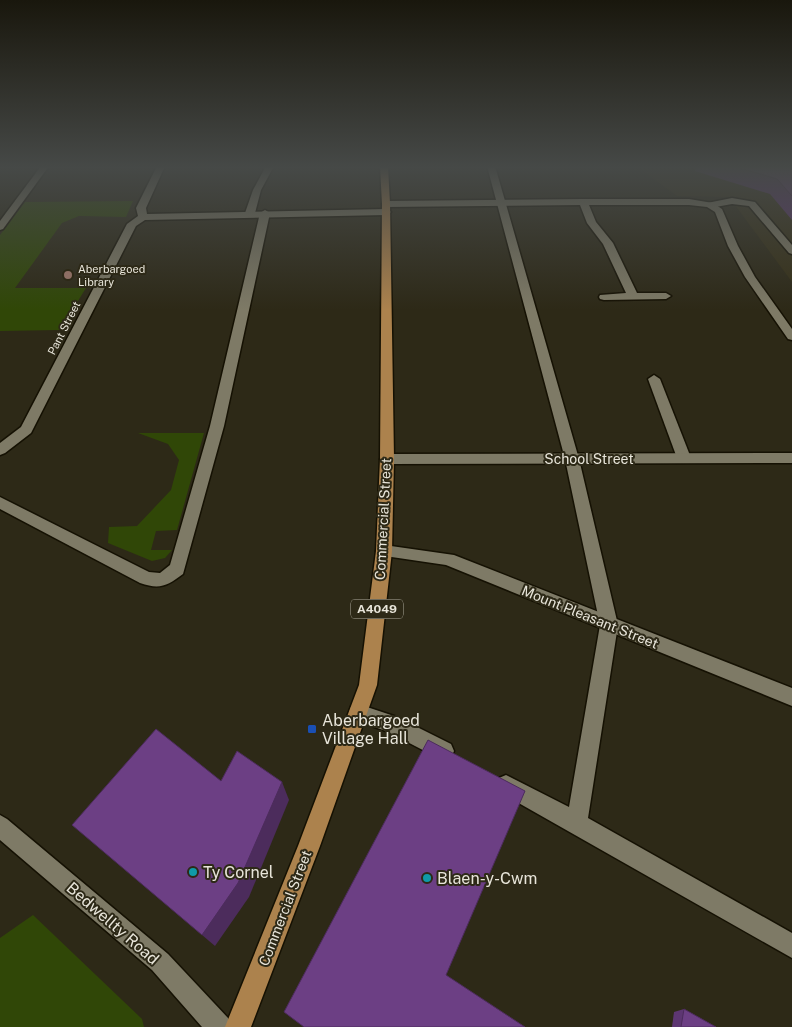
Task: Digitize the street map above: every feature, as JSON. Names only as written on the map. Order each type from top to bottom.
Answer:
[{"type":"main road","name":"Commercial Street","points":[[238,1027],[309,846],[368,684],[384,551],[387,460],[386,214]]},
{"type":"street","points":[[0,227],[10,214]]},
{"type":"street","points":[[142,214],[143,217],[168,214]]},
{"type":"street","points":[[0,502],[146,578],[163,580],[177,569],[218,426],[266,214]]},
{"type":"street","points":[[503,214],[572,459],[609,625],[577,823]]},
{"type":"street","points":[[588,214],[592,223],[608,243],[633,296]]},
{"type":"street","points":[[720,214],[729,241],[760,296],[792,337]]},
{"type":"street","points":[[760,214],[792,251]]},
{"type":"street","name":"Pant Street","points":[[0,450],[26,430],[132,224],[143,217]]},
{"type":"street","points":[[604,297],[666,296]]},
{"type":"street","points":[[654,379],[684,458]]},
{"type":"street","name":"School Street","points":[[387,460],[792,458]]},
{"type":"street","name":"Mount Pleasant Street","points":[[384,551],[448,559],[792,697]]},
{"type":"street","points":[[358,713],[390,723],[458,759]]},
{"type":"street","points":[[492,777],[577,823],[792,946]]},
{"type":"street","name":"Bedwellty Road","points":[[0,826],[160,962],[219,1027]]},
{"type":"shaded area","points":[[742,214],[792,214],[792,282]]},
{"type":"green space","points":[[16,214],[127,214],[126,217],[79,216],[62,223],[15,288],[86,288],[60,330],[0,331],[0,235]]},
{"type":"green space","points":[[138,433],[204,433],[177,530],[156,531],[151,550],[172,550],[165,558],[152,561],[108,543],[109,527],[137,526],[171,490],[179,460],[168,444]]},
{"type":"green space","points":[[33,915],[142,1019],[144,1027],[0,1027],[0,938]]},
{"type":"building","name":"Ty Cornel","points":[[156,729],[221,781],[237,751],[282,782],[238,883],[202,935],[72,825]]},
{"type":"building","name":"Blaen-y-Cwm","points":[[428,740],[525,791],[446,975],[525,1027],[304,1027],[284,1012]]},
{"type":"building","points":[[684,1009],[716,1027],[681,1027]]},
{"type":"place","name":"Aberbargoed Library","points":[[68,275]]},
{"type":"place","name":"Aberbargoed Village Hall","points":[[312,729]]},
{"type":"place","name":"Ty Cornel","points":[[193,872]]},
{"type":"place","name":"Blaen-y-Cwm","points":[[427,878]]}]
